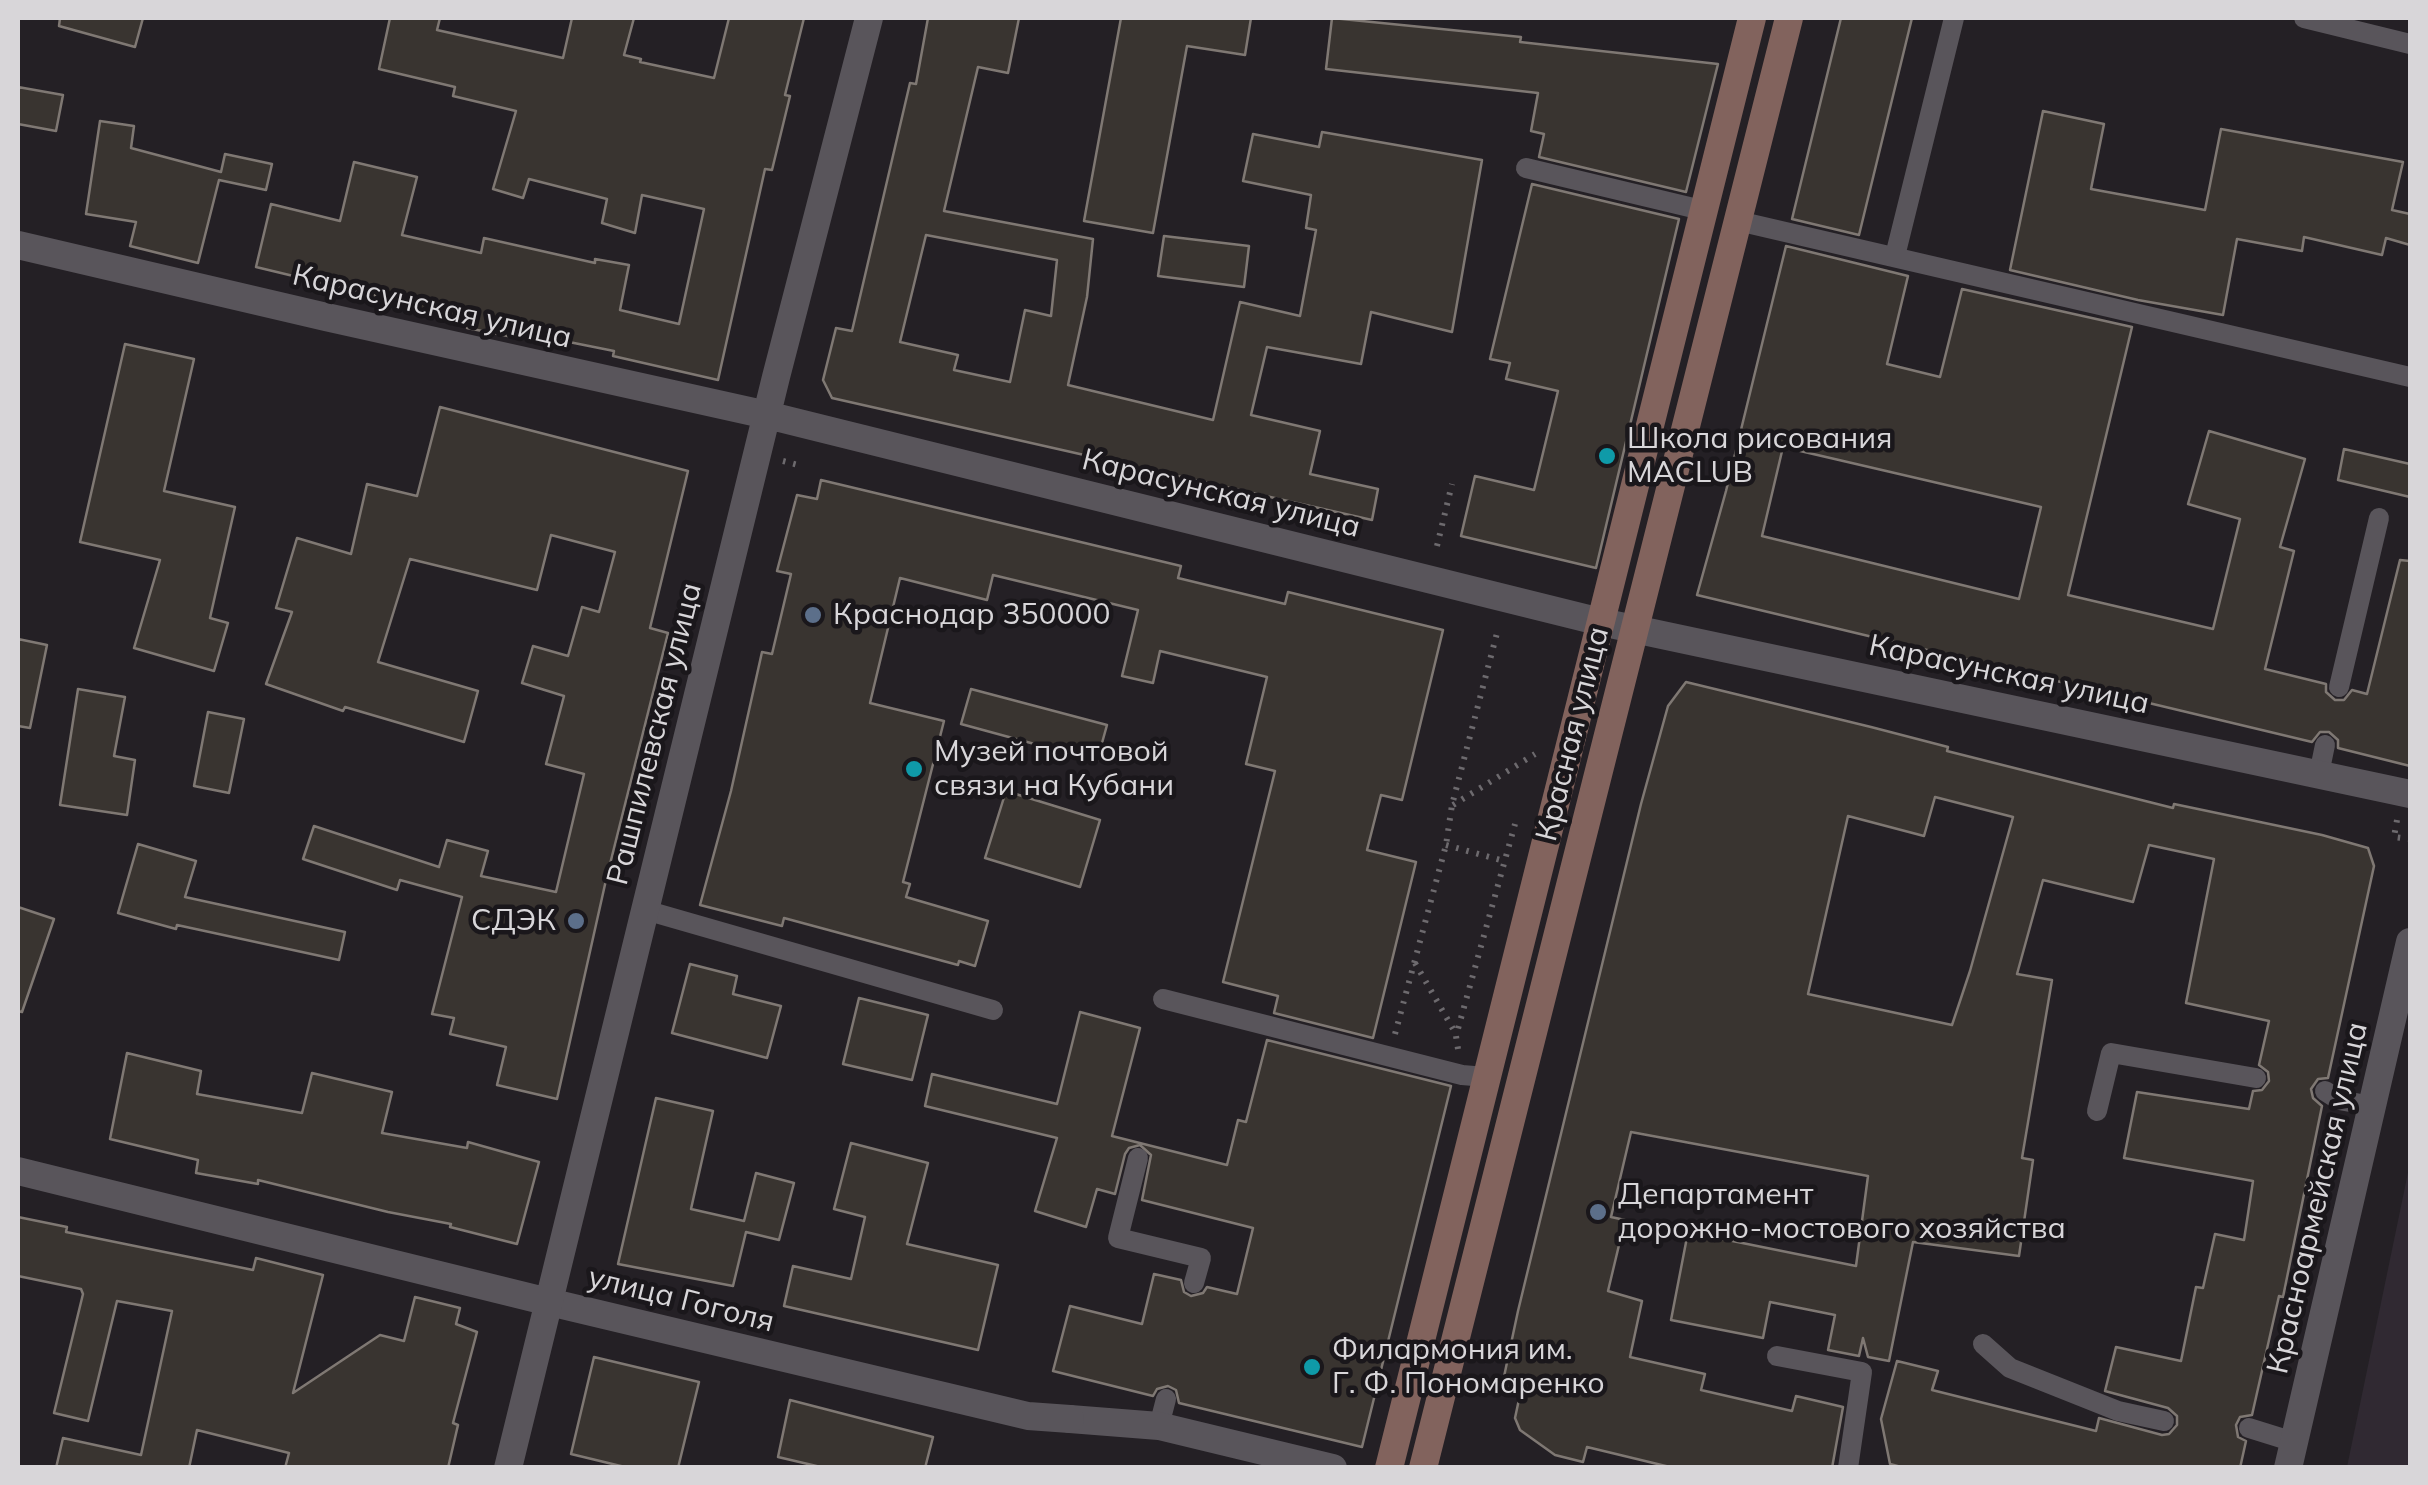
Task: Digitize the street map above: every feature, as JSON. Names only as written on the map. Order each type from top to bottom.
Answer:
[{"type":"main road","name":"Красная улица","points":[[1389,1468],[1752,18]]},
{"type":"main road","name":"Красная улица","points":[[1423,1468],[1790,18]]},
{"type":"street","name":"Рашпилевская улица","points":[[508,1468],[767,415],[869,18]]},
{"type":"street","name":"Карасунская улица","points":[[18,244],[767,415],[1601,622],[2410,794]]},
{"type":"street","name":"Красноармейская улица","points":[[2291,1455],[2410,942]]},
{"type":"street","name":"улица Гоголя","points":[[18,1171],[1028,1416],[1070,1419],[1162,1413],[1333,1468]]},
{"type":"lane","points":[[1895,256],[1954,18]]},
{"type":"lane","points":[[2304,18],[2410,44]]},
{"type":"lane","points":[[1526,168],[1706,211]]},
{"type":"lane","points":[[1738,221],[2410,377]]},
{"type":"lane","points":[[2339,687],[2379,518]]},
{"type":"lane","points":[[2319,774],[2326,745]]},
{"type":"lane","points":[[645,910],[993,1010]]},
{"type":"lane","points":[[1163,999],[1486,1078]]},
{"type":"lane","points":[[2097,1111],[2111,1053],[2256,1078]]},
{"type":"lane","points":[[2326,1091],[2339,1100],[2372,1106]]},
{"type":"lane","points":[[1138,1158],[1118,1238],[1200,1258],[1194,1284]]},
{"type":"lane","points":[[1983,1344],[2010,1368],[2118,1411],[2164,1421]]},
{"type":"lane","points":[[1777,1356],[1862,1372],[1848,1468]]},
{"type":"lane","points":[[2249,1428],[2291,1455]]},
{"type":"path","points":[[1437,546],[1452,484]]},
{"type":"path","points":[[1389,1056],[1446,845],[1452,806],[1497,633]]},
{"type":"path","points":[[1452,806],[1534,754]]},
{"type":"path","points":[[2394,837],[2410,840]]},
{"type":"path","points":[[1446,845],[1504,861]]},
{"type":"path","points":[[1414,962],[1456,1036]]},
{"type":"shaded area","points":[[2410,1163],[2410,1467],[2347,1467]]},
{"type":"building","points":[[60,18],[143,18],[135,47],[59,26]]},
{"type":"building","points":[[390,18],[440,18],[437,30],[563,58],[572,18],[634,18],[624,55],[714,78],[729,18],[804,18],[785,95],[790,96],[772,170],[765,169],[718,380],[613,356],[614,351],[519,332],[518,338],[467,328],[468,321],[256,267],[271,204],[340,221],[354,162],[417,177],[402,235],[481,253],[484,238],[595,263],[595,259],[629,265],[620,310],[679,324],[704,209],[642,195],[635,233],[602,223],[607,199],[529,179],[523,198],[493,189],[516,111],[453,96],[455,87],[379,69]]},
{"type":"building","points":[[928,18],[1019,18],[1008,73],[978,67],[944,211],[1093,239],[1087,297],[1068,385],[1213,420],[1240,302],[1300,316],[1316,230],[1306,228],[1311,195],[1243,181],[1253,134],[1319,147],[1322,132],[1482,160],[1452,332],[1371,312],[1361,364],[1267,347],[1251,415],[1320,431],[1310,474],[1378,489],[1372,520],[832,398],[823,380],[836,328],[852,331],[910,83],[916,84]],"holes":[[[926,235],[1057,260],[1051,316],[1025,310],[1010,382],[954,370],[958,355],[900,342]]]},
{"type":"building","points":[[1121,18],[1251,18],[1245,55],[1187,46],[1153,233],[1084,221]]},
{"type":"building","points":[[1332,18],[1521,37],[1520,42],[1718,64],[1686,192],[1539,157],[1544,134],[1531,131],[1538,93],[1326,69]]},
{"type":"building","points":[[1841,18],[1912,18],[1859,235],[1792,219]]},
{"type":"building","points":[[18,87],[63,95],[56,131],[18,124]]},
{"type":"building","points":[[2043,111],[2104,124],[2091,189],[2205,210],[2221,129],[2403,162],[2392,210],[2410,214],[2410,245],[2386,238],[2382,255],[2304,237],[2302,251],[2237,239],[2223,315],[2010,270]]},
{"type":"building","points":[[100,121],[134,126],[131,148],[221,172],[225,154],[272,164],[266,190],[219,180],[198,263],[130,246],[136,222],[86,214]]},
{"type":"building","points":[[1532,184],[1679,219],[1596,568],[1461,536],[1475,476],[1534,490],[1558,391],[1506,379],[1510,363],[1490,359]]},
{"type":"building","points":[[1164,236],[1249,246],[1244,287],[1158,276]]},
{"type":"building","points":[[1786,246],[1908,276],[1887,364],[1940,377],[1962,289],[2132,327],[2068,595],[2213,629],[2240,519],[2188,504],[2209,431],[2305,459],[2280,547],[2294,551],[2265,669],[2326,684],[2326,692],[2335,700],[2344,700],[2352,690],[2367,694],[2400,560],[2410,561],[2410,766],[2338,748],[2338,740],[2329,732],[2320,732],[2312,742],[1697,595]],"holes":[[[1783,447],[2041,507],[2019,599],[1762,536]]]},
{"type":"building","points":[[125,344],[194,359],[164,491],[235,507],[210,618],[228,623],[214,671],[134,648],[160,560],[80,542]]},
{"type":"building","points":[[440,407],[688,471],[650,628],[668,633],[606,880],[557,1099],[497,1085],[506,1047],[450,1034],[454,1018],[432,1014],[462,897],[400,880],[397,890],[303,859],[314,826],[439,867],[447,840],[488,851],[481,876],[556,892],[584,774],[546,764],[564,696],[522,683],[533,646],[568,656],[582,607],[599,612],[615,552],[551,535],[537,590],[410,559],[378,662],[478,691],[464,742],[345,707],[343,711],[266,684],[292,612],[276,608],[297,538],[351,554],[367,484],[417,496]]},
{"type":"building","points":[[2344,449],[2410,464],[2410,497],[2338,480]]},
{"type":"building","points":[[821,480],[1181,566],[1178,578],[1285,604],[1288,592],[1443,630],[1402,800],[1381,795],[1367,850],[1416,862],[1373,1038],[1274,1013],[1278,996],[1223,982],[1275,771],[1246,764],[1267,677],[1160,651],[1153,683],[1122,676],[1138,610],[993,575],[987,600],[900,578],[870,703],[944,721],[903,882],[910,884],[906,897],[988,921],[975,966],[959,961],[958,965],[784,918],[782,926],[700,905],[762,652],[772,654],[791,574],[777,571],[797,495],[817,499]]},
{"type":"building","points":[[18,639],[47,645],[30,728],[18,726]]},
{"type":"building","points":[[1686,682],[2173,808],[2174,804],[2368,848],[2374,866],[2328,1078],[2318,1079],[2311,1089],[2313,1098],[2322,1106],[2283,1297],[2279,1296],[2252,1415],[2240,1417],[2236,1425],[2238,1437],[2246,1441],[2240,1468],[1905,1468],[1890,1464],[1881,1419],[1897,1361],[1938,1371],[1932,1390],[2096,1431],[2099,1418],[2162,1435],[2169,1434],[2177,1425],[2177,1416],[2168,1408],[2105,1391],[2116,1347],[2181,1361],[2196,1287],[2203,1288],[2215,1234],[2244,1240],[2253,1181],[2124,1158],[2137,1092],[2249,1109],[2253,1091],[2262,1090],[2269,1081],[2268,1072],[2259,1065],[2269,1021],[2186,1003],[2214,859],[2149,845],[2133,902],[2043,880],[2017,974],[2052,980],[2022,1158],[2033,1160],[2019,1256],[1913,1242],[1889,1361],[1868,1357],[1863,1338],[1859,1356],[1828,1350],[1835,1315],[1770,1302],[1763,1338],[1671,1320],[1688,1232],[1856,1266],[1868,1176],[1631,1132],[1611,1217],[1625,1220],[1608,1291],[1642,1301],[1630,1357],[1705,1374],[1701,1390],[1792,1411],[1796,1396],[1843,1407],[1832,1468],[1674,1468],[1587,1447],[1583,1462],[1555,1455],[1520,1430],[1515,1418],[1521,1390],[1502,1386],[1668,706]],"holes":[[[1935,797],[2013,817],[1952,1025],[1808,994],[1848,816],[1924,836]]]},
{"type":"building","points":[[78,689],[125,697],[114,756],[135,760],[127,815],[60,805]]},
{"type":"building","points":[[971,689],[1107,725],[1097,761],[961,724]]},
{"type":"building","points":[[208,712],[244,719],[229,793],[194,786]]},
{"type":"building","points":[[1006,791],[1100,820],[1080,887],[985,858]]},
{"type":"building","points":[[138,844],[196,861],[185,897],[345,932],[339,960],[177,925],[176,929],[118,913]]},
{"type":"building","points":[[18,907],[54,919],[22,1012],[18,1011]]},
{"type":"building","points":[[690,964],[737,976],[733,994],[781,1006],[767,1058],[672,1033]]},
{"type":"building","points":[[859,998],[928,1015],[912,1080],[843,1064]]},
{"type":"building","points":[[1080,1012],[1140,1028],[1112,1136],[1227,1165],[1238,1120],[1246,1122],[1267,1040],[1451,1086],[1362,1447],[1179,1403],[1176,1390],[1168,1386],[1157,1389],[1153,1396],[1053,1371],[1070,1306],[1142,1324],[1154,1274],[1181,1280],[1184,1292],[1191,1296],[1203,1293],[1207,1287],[1237,1294],[1253,1228],[1142,1200],[1151,1155],[1140,1145],[1129,1148],[1125,1154],[1115,1194],[1097,1189],[1086,1227],[1035,1211],[1057,1138],[925,1106],[932,1074],[1057,1104]]},
{"type":"building","points":[[127,1053],[201,1071],[197,1094],[302,1113],[312,1073],[392,1092],[382,1133],[467,1148],[468,1142],[539,1162],[517,1244],[450,1227],[451,1224],[258,1180],[258,1184],[196,1173],[198,1160],[110,1139]]},
{"type":"building","points":[[656,1098],[713,1111],[691,1209],[744,1221],[756,1173],[794,1183],[779,1240],[746,1232],[733,1286],[618,1264]]},
{"type":"building","points":[[851,1143],[928,1163],[907,1244],[998,1265],[978,1350],[784,1306],[793,1266],[851,1279],[865,1217],[834,1209]]},
{"type":"building","points":[[18,1217],[67,1227],[66,1232],[253,1270],[256,1258],[323,1275],[293,1393],[380,1335],[404,1341],[415,1297],[460,1308],[456,1324],[477,1332],[453,1423],[458,1425],[448,1468],[285,1468],[289,1453],[197,1430],[189,1468],[56,1468],[63,1438],[141,1455],[172,1311],[117,1301],[88,1421],[54,1413],[83,1294],[81,1289],[18,1276]]},
{"type":"building","points":[[594,1357],[699,1382],[678,1468],[629,1468],[571,1454]]},
{"type":"building","points":[[790,1400],[933,1437],[925,1468],[825,1468],[778,1457]]},
{"type":"place","name":"Школа рисования MACLUB","points":[[1607,456]]},
{"type":"place","name":"Краснодар 350000","points":[[813,615]]},
{"type":"place","name":"Музей почтовой связи на Кубани","points":[[914,769]]},
{"type":"place","name":"СДЭК","points":[[576,921]]},
{"type":"place","name":"Департамент дорожно-мостового хозяйства","points":[[1598,1212]]},
{"type":"place","name":"Филармония им. Г. Ф. Пономаренко","points":[[1312,1367]]}]
